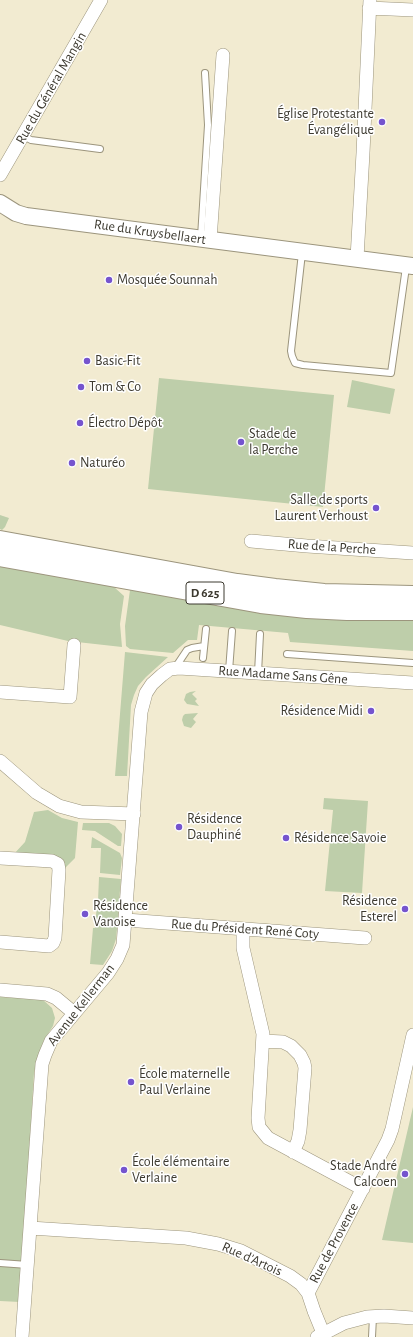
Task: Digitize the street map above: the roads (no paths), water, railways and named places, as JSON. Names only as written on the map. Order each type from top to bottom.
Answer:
[{"type":"main road","name":"D 625","points":[[0,541],[237,584],[331,594],[413,596]]},
{"type":"main road","name":"D 625","points":[[0,556],[261,603],[342,610],[413,610]]},
{"type":"street","name":"Rue du Général Mangin","points":[[0,175],[101,0]]},
{"type":"street","points":[[357,258],[369,4],[413,10]]},
{"type":"street","points":[[205,240],[223,55]]},
{"type":"street","name":"Rue du Kruysbellaert","points":[[0,203],[16,213],[26,216],[205,240],[357,258],[409,266]]},
{"type":"street","name":"Rue de la Perche","points":[[251,541],[413,553]]},
{"type":"street","points":[[0,692],[70,697],[74,645]]},
{"type":"street","name":"Rue Madame Sans Gêne","points":[[175,668],[413,683]]},
{"type":"street","name":"Avenue Kellerman","points":[[22,1337],[42,1064],[51,1041],[108,973],[117,959],[123,945],[142,705],[146,693],[157,679],[166,672],[175,668]]},
{"type":"street","points":[[0,761],[37,793],[58,806],[82,812],[134,814]]},
{"type":"street","points":[[0,858],[52,861],[58,864],[59,870],[54,941],[49,946],[0,942]]},
{"type":"street","name":"Rue du Président René Coty","points":[[126,920],[365,938]]},
{"type":"street","points":[[243,929],[243,948],[261,1023],[263,1041],[258,1118],[259,1127],[268,1138],[363,1189]]},
{"type":"street","points":[[0,990],[47,994],[56,998],[74,1013]]},
{"type":"street","name":"Rue de Provence","points":[[308,1293],[380,1156],[392,1128],[413,1035]]},
{"type":"street","points":[[263,1041],[283,1042],[291,1046],[300,1054],[304,1063],[305,1068],[300,1130],[298,1141],[293,1152]]},
{"type":"street","name":"Rue d'Artois","points":[[30,1228],[186,1238],[211,1242],[240,1251],[298,1281],[308,1293],[314,1311],[319,1335],[344,1324],[373,1317],[413,1318]]},
{"type":"lane","points":[[205,73],[208,125],[205,240]]},
{"type":"lane","points":[[23,136],[31,140],[100,149]]},
{"type":"lane","name":"Rue du Kruysbellaert","points":[[302,252],[291,352],[295,363],[303,365],[391,372],[409,266]]},
{"type":"lane","points":[[203,658],[206,629]]},
{"type":"lane","points":[[229,671],[232,631]]},
{"type":"lane","points":[[258,673],[260,634]]},
{"type":"lane","points":[[175,668],[187,650],[204,646]]},
{"type":"lane","points":[[287,654],[413,663]]},
{"type":"lane","points":[[0,1263],[28,1266]]},
{"type":"lane","points":[[372,1337],[373,1317]]},
{"type":"place","name":"Église Protestante Évangélique","points":[[382,122]]},
{"type":"place","name":"Mosquée Sounnah","points":[[109,280]]},
{"type":"place","name":"Basic-Fit","points":[[87,361]]},
{"type":"place","name":"Tom & Co","points":[[81,387]]},
{"type":"place","name":"Électro Dépôt","points":[[80,423]]},
{"type":"place","name":"Stade de la Perche","points":[[241,442]]},
{"type":"place","name":"Naturéo","points":[[72,463]]},
{"type":"place","name":"Salle de sports Laurent Verhoust","points":[[376,508]]},
{"type":"place","name":"Résidence Midi","points":[[371,711]]},
{"type":"place","name":"Résidence Dauphiné","points":[[179,827]]},
{"type":"place","name":"Résidence Savoie","points":[[286,838]]},
{"type":"place","name":"Résidence Esterel","points":[[405,909]]},
{"type":"place","name":"Résidence Vanoise","points":[[85,914]]},
{"type":"place","name":"École maternelle Paul Verlaine","points":[[131,1082]]},
{"type":"place","name":"École élémentaire Verlaine","points":[[124,1170]]},
{"type":"place","name":"Stade André Calcoen","points":[[405,1174]]}]
